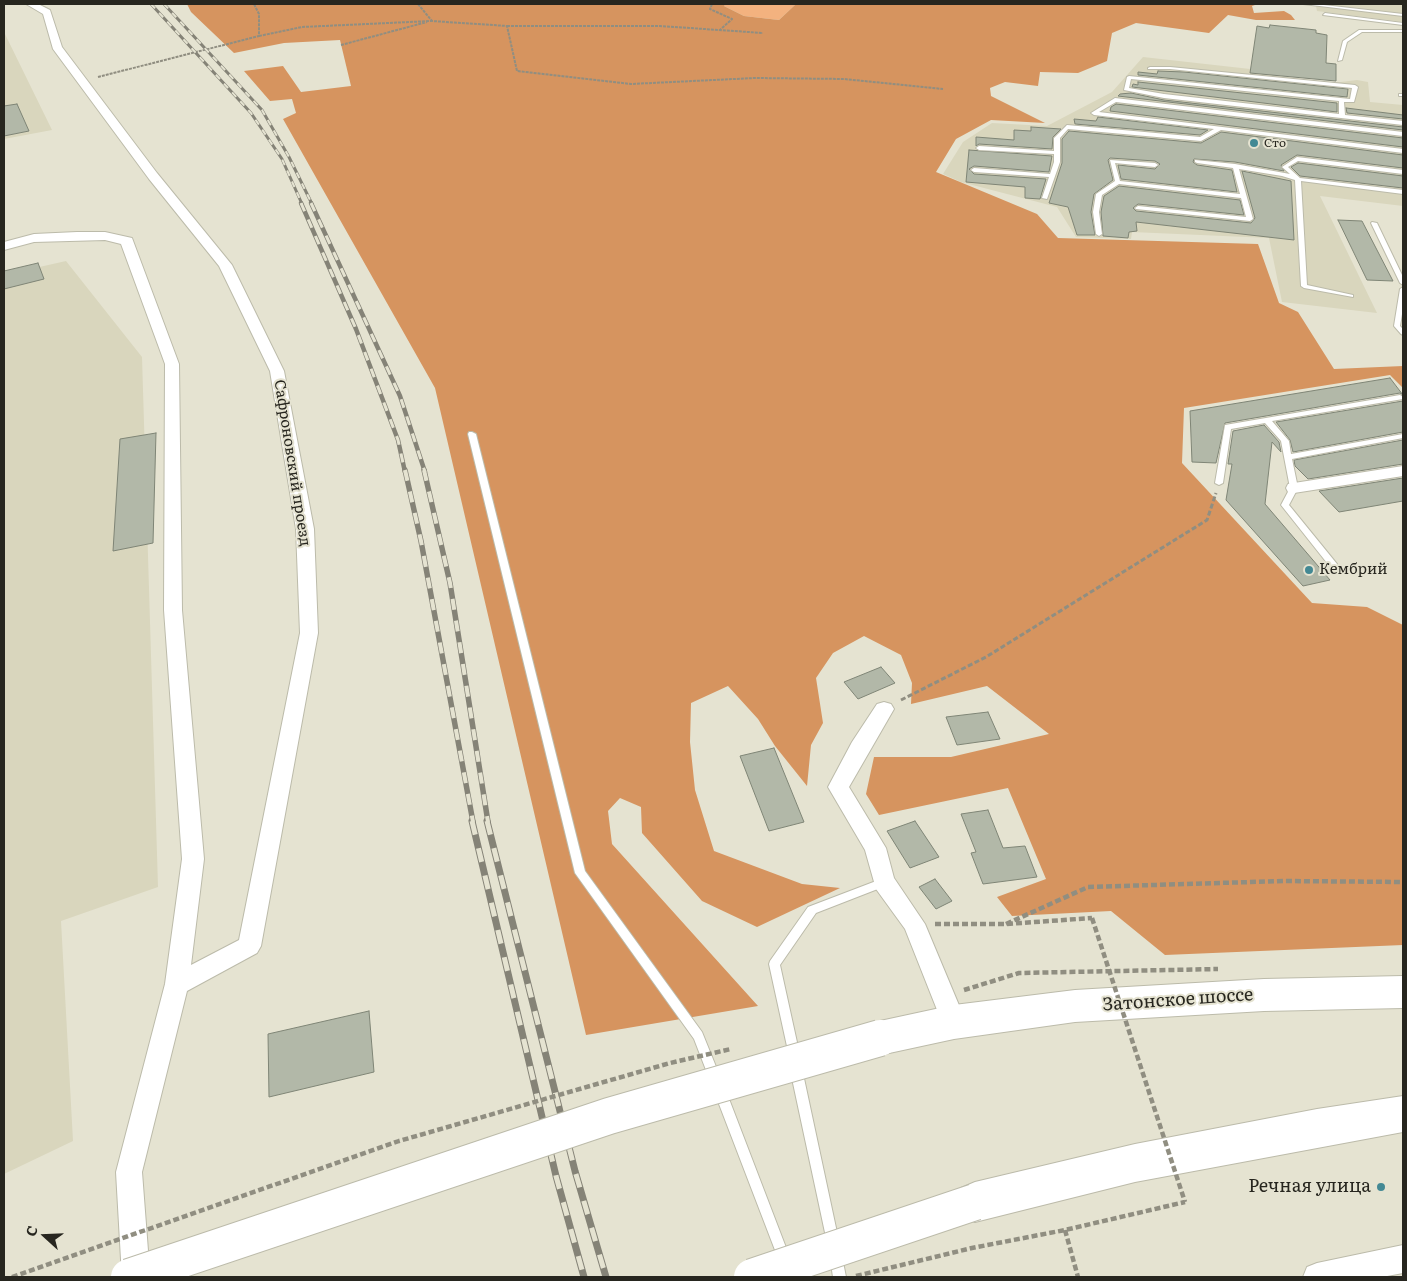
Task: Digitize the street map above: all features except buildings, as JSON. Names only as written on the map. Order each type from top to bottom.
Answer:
[{"type":"main road","name":"Затонское шоссе","points":[[130,1277],[609,1116],[880,1038],[954,1022],[1074,1006],[1264,995],[1403,992]]},
{"type":"main road","points":[[752,1277],[975,1202],[1135,1163],[1316,1128],[1403,1114]]},
{"type":"street","name":"Сафроновский проезд","points":[[31,4],[47,12],[57,47],[153,176],[225,265],[277,371],[305,530],[309,633],[249,946],[177,984]]},
{"type":"street","points":[[4,246],[34,238],[77,236],[105,236],[127,242],[172,364],[173,610],[193,859],[177,984],[129,1172],[136,1277]]},
{"type":"street","points":[[1294,488],[1403,471]]},
{"type":"street","points":[[884,708],[838,787],[875,848],[884,882],[914,924],[954,1022]]},
{"type":"street","points":[[1317,1277],[1403,1259]]},
{"type":"lane","points":[[1305,4],[1403,15]]},
{"type":"lane","points":[[1325,14],[1403,24]]},
{"type":"lane","points":[[1340,60],[1345,41],[1361,31],[1403,31]]},
{"type":"lane","points":[[1150,68],[1170,68],[1355,87],[1352,101],[1129,77],[1126,89],[1164,96],[1403,123]]},
{"type":"lane","points":[[1403,134],[1115,100],[1094,112],[1403,151]]},
{"type":"lane","points":[[1341,100],[1342,116]]},
{"type":"lane","points":[[1045,198],[1057,162],[1056,138],[1067,127],[1201,139],[1219,129]]},
{"type":"lane","points":[[979,148],[1057,153]]},
{"type":"lane","points":[[1351,296],[1304,286],[1298,179],[1285,167],[1297,159],[1403,172]]},
{"type":"lane","points":[[1197,161],[1284,174],[1298,179],[1403,192]]},
{"type":"lane","points":[[1118,182],[1112,162],[1155,165]]},
{"type":"lane","points":[[1138,208],[1250,219],[1235,166]]},
{"type":"lane","points":[[974,170],[1052,176]]},
{"type":"lane","points":[[1099,234],[1096,212],[1099,194],[1118,182],[1242,196]]},
{"type":"lane","points":[[1374,223],[1403,283]]},
{"type":"lane","points":[[1403,288],[1400,326],[1403,333]]},
{"type":"lane","points":[[1219,483],[1228,427],[1400,397]]},
{"type":"lane","points":[[1267,420],[1285,441],[1294,488],[1285,505],[1334,566]]},
{"type":"lane","points":[[472,434],[580,873],[698,1036],[792,1277]]},
{"type":"lane","points":[[1288,457],[1403,436]]},
{"type":"lane","points":[[840,1277],[774,964],[812,910],[884,882]]},
{"type":"path","points":[[254,4],[259,14],[259,36]]},
{"type":"path","points":[[418,4],[432,21]]},
{"type":"path","points":[[712,4],[710,9],[732,19],[720,30]]},
{"type":"path","points":[[83,81],[259,36],[302,27],[432,21],[507,26],[660,26],[763,33]]},
{"type":"path","points":[[341,45],[432,21]]},
{"type":"path","points":[[507,26],[517,72],[632,84],[755,78],[844,79],[942,89]]},
{"type":"path","points":[[884,708],[986,656],[1207,520],[1219,483]]},
{"type":"path","points":[[1006,924],[1088,887],[1284,881],[1403,882]]},
{"type":"path","points":[[851,1277],[972,1248],[1065,1230],[1185,1202],[1092,918],[1006,924],[914,924]]},
{"type":"path","points":[[12,1277],[399,1140],[670,1063],[738,1047]]},
{"type":"path","points":[[1065,1230],[1078,1277]]},
{"type":"shaded area","points":[[187,4],[726,4],[724,6],[744,16],[779,20],[796,4],[1258,4],[1252,6],[1254,13],[1284,11],[1291,15],[1295,20],[1256,20],[1228,15],[1209,33],[1136,23],[1112,33],[1107,61],[1078,73],[1040,72],[1038,86],[1005,82],[990,88],[991,96],[1045,123],[991,120],[956,139],[936,172],[1037,214],[1058,238],[1258,244],[1279,303],[1298,312],[1334,369],[1403,366],[1403,388],[1390,375],[1184,408],[1182,463],[1312,603],[1367,607],[1403,625],[1403,945],[1165,955],[1111,911],[1012,916],[997,897],[1046,879],[1008,788],[879,815],[866,794],[874,757],[951,757],[1049,734],[987,686],[911,704],[912,683],[901,655],[864,636],[833,653],[816,678],[823,723],[811,745],[807,786],[775,746],[758,719],[728,686],[691,703],[690,742],[695,790],[714,851],[802,884],[840,888],[757,927],[702,901],[642,833],[641,807],[620,798],[608,811],[612,844],[758,1006],[586,1035],[435,388],[283,119],[296,113],[292,99],[270,101],[244,71],[283,66],[301,92],[351,86],[340,40],[284,43],[234,53],[191,12]]},
{"type":"shaded area","points":[[726,4],[796,4],[779,20],[744,16],[724,6]]},
{"type":"shaded area","points":[[1295,4],[1403,4],[1403,22],[1317,11],[1316,6]]},
{"type":"shaded area","points":[[4,32],[52,130],[4,139]]},
{"type":"shaded area","points":[[1143,57],[1277,72],[1280,76],[1333,83],[1357,80],[1368,82],[1370,102],[1403,105],[1403,206],[1320,196],[1377,313],[1282,302],[1269,238],[1132,232],[1131,239],[1076,237],[1057,207],[961,182],[943,174],[963,142],[992,123],[1047,126],[1112,92]]},
{"type":"shaded area","points":[[66,261],[142,357],[158,887],[61,921],[73,1141],[4,1174],[4,275]]},
{"type":"railway","points":[[151,4],[251,113],[282,159],[302,204]]},
{"type":"railway","points":[[164,4],[262,110],[289,157],[312,204]]},
{"type":"railway","points":[[301,203],[356,329],[398,440],[405,472]]},
{"type":"railway","points":[[311,203],[400,396],[425,472]]},
{"type":"railway","points":[[405,470],[421,541],[473,822]]},
{"type":"railway","points":[[424,470],[450,583],[488,822]]},
{"type":"railway","points":[[472,821],[556,1176],[584,1277]]},
{"type":"railway","points":[[487,821],[575,1171],[606,1277]]},
{"type":"place","name":"Сто","points":[[1254,143]]},
{"type":"place","name":"Кембрий","points":[[1309,570]]},
{"type":"place","name":"Речная улица","points":[[1381,1187]]}]
